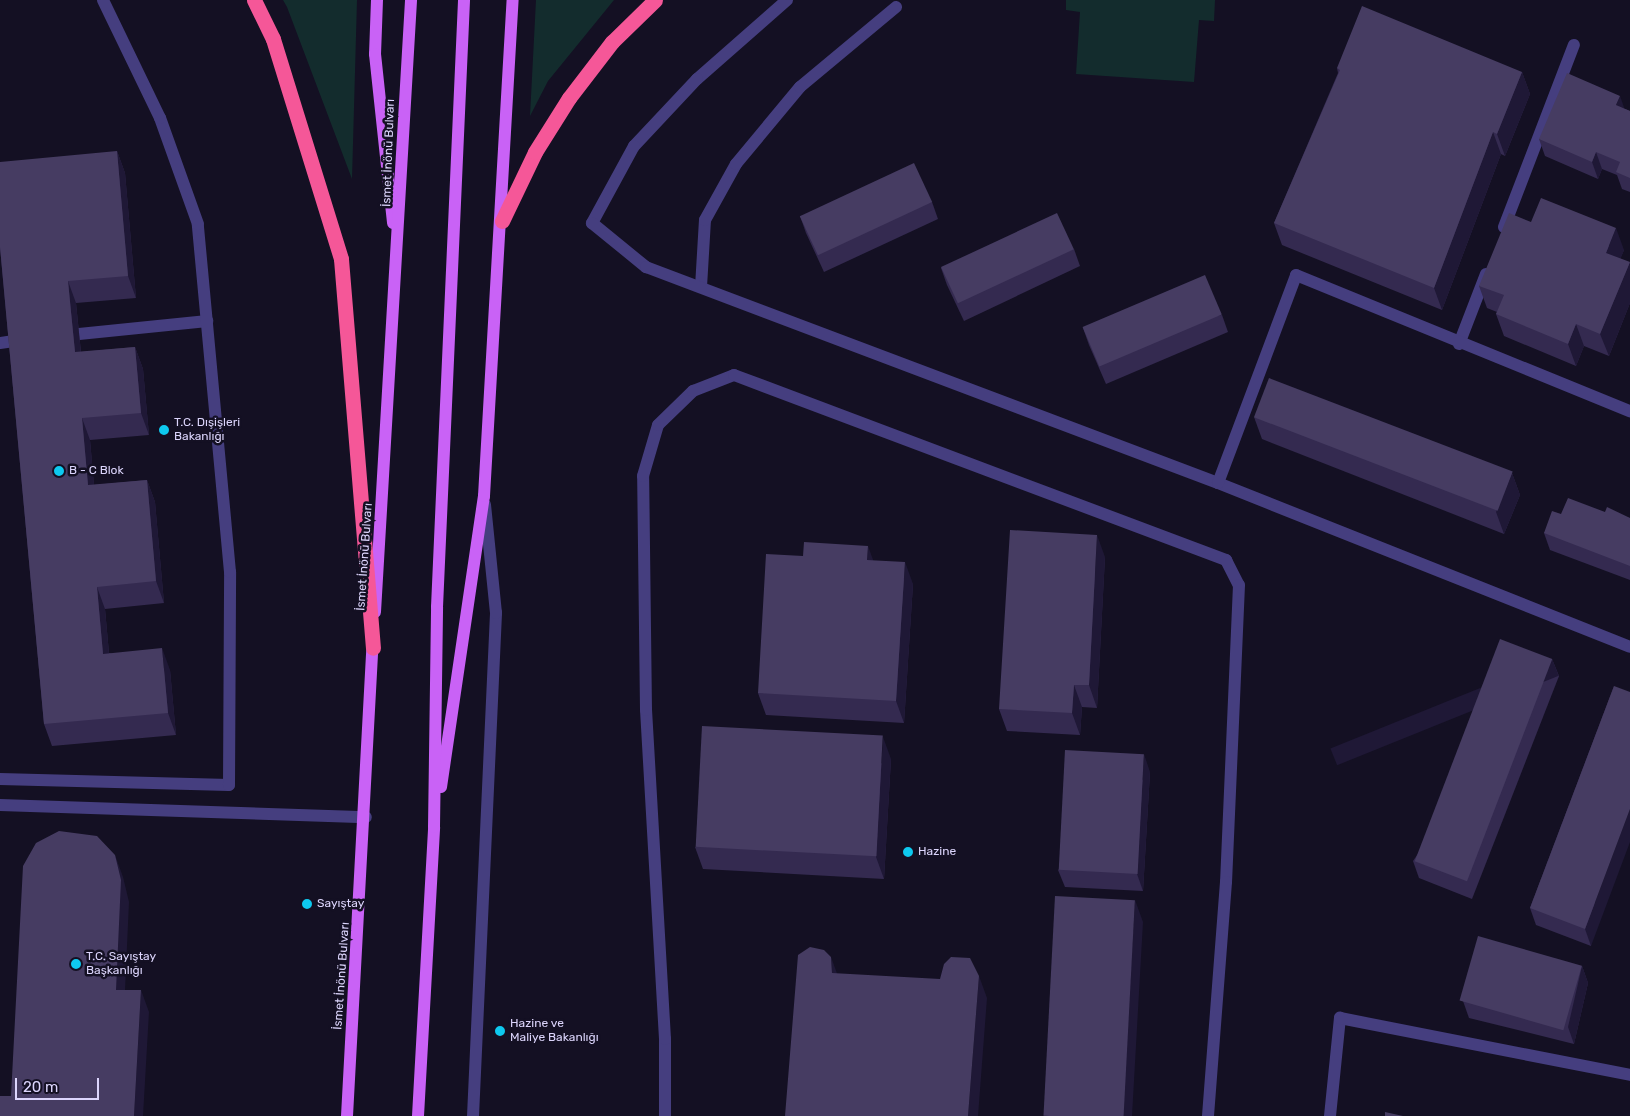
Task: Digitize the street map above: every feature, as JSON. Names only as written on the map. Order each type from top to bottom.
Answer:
[{"type":"highway","points":[[254,0],[273,39],[340,259],[373,648]]},
{"type":"highway","points":[[502,221],[535,152],[569,98],[612,42],[655,0]]},
{"type":"main road","points":[[377,0],[376,54],[398,266]]},
{"type":"main road","name":"İsmet İnönü Bulvarı","points":[[347,1116],[366,817],[373,648],[398,266],[411,0]]},
{"type":"main road","points":[[418,1116],[434,827],[437,607],[464,0]]},
{"type":"main road","points":[[434,827],[484,496],[502,221],[513,0]]},
{"type":"street","points":[[0,779],[229,785],[230,572],[198,224],[160,118],[103,0]]},
{"type":"street","points":[[788,0],[696,79],[634,146],[592,223],[646,267],[1218,483],[1630,647]]},
{"type":"street","points":[[701,287],[705,220],[736,164],[800,87],[896,7]]},
{"type":"street","points":[[1499,241],[1574,46]]},
{"type":"street","points":[[1459,344],[1492,260]]},
{"type":"street","points":[[1218,483],[1296,275],[1459,344],[1630,411]]},
{"type":"street","points":[[79,334],[207,321]]},
{"type":"street","points":[[0,343],[14,342]]},
{"type":"street","points":[[665,1116],[665,1039],[646,710],[643,476],[658,425],[693,391],[734,376],[1226,560],[1239,585],[1226,882],[1208,1116]]},
{"type":"street","points":[[473,1116],[496,613],[484,496]]},
{"type":"street","points":[[0,805],[366,817]]},
{"type":"street","points":[[1330,1116],[1340,1018],[1630,1075]]},
{"type":"green space","points":[[283,0],[357,0],[352,179],[287,7]]},
{"type":"green space","points":[[536,0],[614,0],[548,81],[530,116]]},
{"type":"green space","points":[[1066,0],[1215,0],[1214,21],[1199,20],[1194,82],[1076,74],[1080,12],[1066,10]]},
{"type":"building","points":[[1362,6],[1522,72],[1497,134],[1493,132],[1434,288],[1274,223],[1340,70],[1337,68]]},
{"type":"building","points":[[1567,73],[1620,96],[1616,105],[1630,111],[1630,178],[1616,172],[1620,162],[1596,152],[1592,162],[1539,139]]},
{"type":"building","name":"B - C Blok","points":[[117,151],[128,276],[68,281],[75,352],[135,347],[141,413],[82,418],[88,485],[147,480],[156,581],[97,587],[103,654],[162,648],[168,713],[44,724],[0,247],[0,162]]},
{"type":"building","points":[[914,163],[932,202],[818,255],[800,216]]},
{"type":"building","points":[[1541,198],[1616,228],[1606,253],[1630,262],[1600,334],[1576,324],[1568,344],[1496,314],[1504,295],[1479,286],[1509,213],[1531,222]]},
{"type":"building","points":[[1057,213],[1074,249],[958,303],[941,267]]},
{"type":"building","points":[[1205,275],[1222,315],[1099,367],[1083,327]]},
{"type":"building","points":[[1269,378],[1513,472],[1498,511],[1254,417]]},
{"type":"building","points":[[1568,498],[1605,512],[1607,507],[1630,518],[1630,566],[1544,533],[1552,511],[1561,514]]},
{"type":"building","points":[[1010,530],[1097,535],[1089,685],[1074,685],[1072,713],[999,709]]},
{"type":"building","points":[[804,542],[868,546],[867,560],[905,562],[896,701],[758,693],[766,554],[803,556]]},
{"type":"building","points":[[1500,639],[1552,659],[1467,881],[1415,861]]},
{"type":"building","points":[[1614,686],[1630,692],[1630,809],[1585,929],[1530,908]]},
{"type":"building","points":[[702,726],[883,735],[876,856],[696,847]]},
{"type":"building","points":[[1065,750],[1144,754],[1138,874],[1059,870]]},
{"type":"building","name":"T.C. Sayıştay Başkanlığı","points":[[59,831],[97,836],[115,855],[121,880],[116,990],[141,990],[134,1116],[0,1116],[0,1096],[11,1096],[23,866],[36,843]]},
{"type":"building","points":[[1055,896],[1135,900],[1124,1116],[1043,1116]]},
{"type":"building","points":[[1478,936],[1582,966],[1563,1030],[1460,1000]]},
{"type":"building","points":[[810,947],[824,950],[831,957],[832,973],[940,979],[944,964],[951,957],[970,958],[979,976],[968,1116],[785,1116],[798,955]]},
{"type":"building","points":[[1385,1112],[1403,1116],[1385,1116]]},
{"type":"place","name":"T.C. Dışişleri Bakanlığı","points":[[164,430]]},
{"type":"place","name":"B - C Blok","points":[[59,471]]},
{"type":"place","name":"Hazine","points":[[908,852]]},
{"type":"place","name":"Sayıştay","points":[[307,904]]},
{"type":"place","name":"T.C. Sayıştay Başkanlığı","points":[[76,964]]},
{"type":"place","name":"Hazine ve Maliye Bakanlığı","points":[[500,1031]]}]
